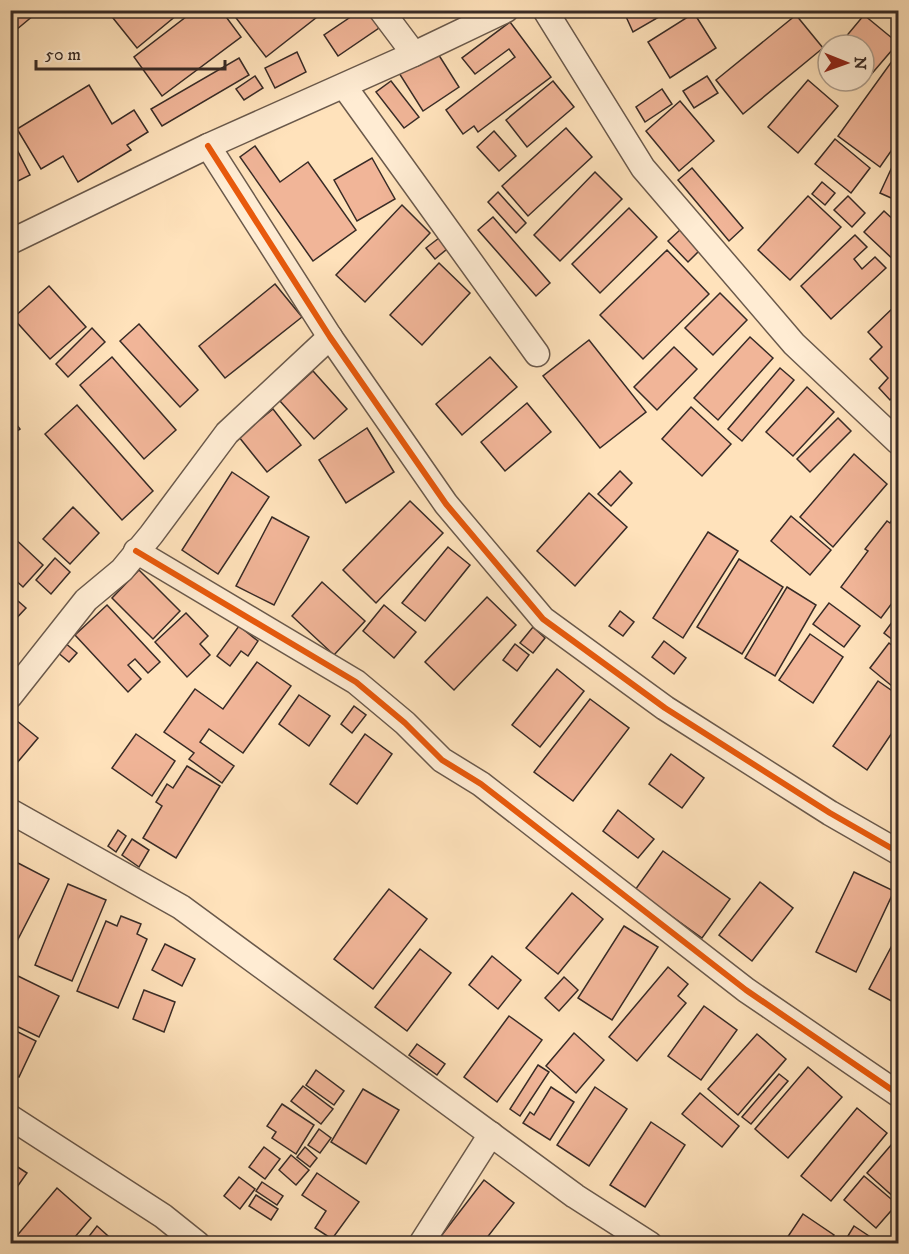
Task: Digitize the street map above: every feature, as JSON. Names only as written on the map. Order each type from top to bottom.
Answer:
[{"type":"street","points":[[381,10],[414,54]]},
{"type":"street","points":[[10,242],[208,146],[344,86],[506,10]]},
{"type":"street","points":[[545,10],[643,168],[794,344],[898,442]]},
{"type":"street","points":[[344,86],[537,354]]},
{"type":"street","points":[[208,146],[330,337],[446,504],[543,619],[665,708],[830,813],[898,852]]},
{"type":"street","points":[[10,696],[86,600],[122,570],[152,535],[227,433],[330,337]]},
{"type":"street","points":[[136,551],[356,682],[405,723],[442,760],[481,784],[746,990],[898,1094]]},
{"type":"street","points":[[10,812],[181,907],[575,1196],[650,1244]]},
{"type":"street","points":[[10,1117],[163,1216],[198,1244]]},
{"type":"street","points":[[421,1244],[491,1134]]},
{"type":"building","points":[[10,10],[40,10],[10,35]]},
{"type":"building","points":[[122,10],[183,10],[137,48],[113,18]]},
{"type":"building","points":[[195,10],[221,10],[241,37],[162,96],[134,57]]},
{"type":"building","points":[[239,10],[326,10],[266,57],[233,14]]},
{"type":"building","points":[[361,10],[368,10],[379,28],[338,56],[324,35]]},
{"type":"building","points":[[623,10],[671,10],[633,32]]},
{"type":"building","points":[[694,13],[716,48],[670,78],[648,42]]},
{"type":"building","points":[[796,15],[816,39],[816,54],[743,114],[716,80]]},
{"type":"building","points":[[864,15],[898,43],[876,69],[876,33],[849,33]]},
{"type":"building","points":[[510,22],[551,77],[478,132],[474,126],[463,134],[446,110],[515,57],[509,49],[475,74],[462,58]]},
{"type":"building","points":[[435,49],[459,87],[423,111],[399,73]]},
{"type":"building","points":[[297,52],[306,72],[275,88],[265,68]]},
{"type":"building","points":[[895,57],[898,59],[898,141],[880,167],[838,136],[869,93],[876,93],[876,83]]},
{"type":"building","points":[[239,58],[249,75],[162,126],[151,109]]},
{"type":"building","points":[[255,76],[263,88],[244,100],[236,89]]},
{"type":"building","points":[[707,76],[718,93],[694,108],[683,91]]},
{"type":"building","points":[[808,80],[816,87],[816,93],[823,93],[838,106],[798,153],[768,127]]},
{"type":"building","points":[[391,81],[419,117],[404,128],[376,92]]},
{"type":"building","points":[[553,81],[574,107],[527,147],[506,120]]},
{"type":"building","points":[[89,85],[112,124],[134,110],[148,132],[127,145],[131,150],[78,182],[63,156],[41,169],[17,129]]},
{"type":"building","points":[[662,89],[672,104],[645,122],[636,107]]},
{"type":"building","points":[[680,101],[714,141],[679,171],[646,131]]},
{"type":"building","points":[[566,128],[592,157],[528,216],[502,186]]},
{"type":"building","points":[[494,131],[516,156],[499,171],[477,147]]},
{"type":"building","points":[[10,136],[30,175],[14,183],[10,177]]},
{"type":"building","points":[[835,139],[870,168],[851,193],[815,164]]},
{"type":"building","points":[[255,146],[280,182],[308,162],[356,230],[313,261],[240,157]]},
{"type":"building","points":[[898,154],[898,201],[880,193]]},
{"type":"building","points":[[372,158],[395,199],[357,221],[334,180]]},
{"type":"building","points":[[692,168],[743,228],[729,241],[678,180]]},
{"type":"building","points":[[595,172],[622,199],[560,261],[534,235]]},
{"type":"building","points":[[822,182],[835,193],[825,205],[812,194]]},
{"type":"building","points":[[498,192],[526,223],[516,233],[488,202]]},
{"type":"building","points":[[808,196],[841,227],[790,280],[758,250]]},
{"type":"building","points":[[848,196],[865,213],[852,227],[834,210]]},
{"type":"building","points":[[402,205],[430,233],[365,302],[336,275]]},
{"type":"building","points":[[629,208],[657,237],[600,293],[572,264]]},
{"type":"building","points":[[884,211],[898,224],[898,264],[864,232]]},
{"type":"building","points":[[493,217],[550,283],[536,296],[478,230]]},
{"type":"building","points":[[681,229],[701,249],[688,262],[668,241]]},
{"type":"building","points":[[855,235],[867,247],[854,259],[862,269],[875,257],[886,268],[831,319],[801,286]]},
{"type":"building","points":[[439,238],[447,249],[435,259],[426,248]]},
{"type":"building","points":[[667,250],[709,294],[643,359],[600,315]]},
{"type":"building","points":[[439,263],[470,293],[422,345],[390,315]]},
{"type":"building","points":[[275,284],[302,317],[225,378],[199,346]]},
{"type":"building","points":[[49,286],[86,327],[50,359],[13,318]]},
{"type":"building","points":[[720,293],[747,320],[713,355],[685,328]]},
{"type":"building","points":[[898,303],[898,392],[890,400],[879,388],[888,378],[870,359],[882,347],[868,332]]},
{"type":"building","points":[[139,324],[198,390],[180,407],[120,341]]},
{"type":"building","points":[[92,328],[105,342],[68,377],[56,364]]},
{"type":"building","points":[[750,337],[773,358],[718,420],[694,398]]},
{"type":"building","points":[[589,340],[646,412],[600,448],[543,376]]},
{"type":"building","points":[[674,347],[697,369],[657,410],[634,387]]},
{"type":"building","points":[[112,357],[176,430],[144,459],[80,385]]},
{"type":"building","points":[[490,357],[517,387],[462,435],[436,404]]},
{"type":"building","points":[[780,368],[794,380],[742,441],[728,429]]},
{"type":"building","points":[[313,371],[347,409],[314,439],[280,401]]},
{"type":"building","points":[[807,387],[834,412],[793,456],[766,432]]},
{"type":"building","points":[[527,403],[551,432],[505,471],[481,442]]},
{"type":"building","points":[[77,405],[153,491],[122,520],[45,434]]},
{"type":"building","points":[[691,407],[731,444],[702,476],[662,439]]},
{"type":"building","points":[[273,409],[301,445],[267,472],[239,437]]},
{"type":"building","points":[[10,416],[20,429],[10,436]]},
{"type":"building","points":[[838,418],[851,431],[810,472],[797,459]]},
{"type":"building","points":[[367,428],[394,472],[346,503],[319,460]]},
{"type":"building","points":[[854,454],[887,484],[833,547],[800,517]]},
{"type":"building","points":[[620,471],[632,483],[611,506],[598,494]]},
{"type":"building","points":[[232,472],[269,497],[218,574],[182,550]]},
{"type":"building","points":[[589,493],[627,527],[575,586],[537,551]]},
{"type":"building","points":[[410,501],[443,533],[376,603],[343,570]]},
{"type":"building","points":[[73,507],[99,533],[70,564],[43,539]]},
{"type":"building","points":[[898,511],[898,595],[881,618],[841,587],[868,551],[865,549],[887,521],[890,523]]},
{"type":"building","points":[[791,516],[831,550],[810,575],[771,541]]},
{"type":"building","points":[[272,517],[309,537],[274,605],[236,586]]},
{"type":"building","points":[[708,532],[738,551],[683,638],[653,618]]},
{"type":"building","points":[[10,534],[43,565],[23,587],[10,575]]},
{"type":"building","points":[[448,547],[470,565],[425,621],[402,603]]},
{"type":"building","points":[[55,558],[70,572],[51,594],[36,580]]},
{"type":"building","points":[[739,559],[783,587],[742,654],[697,627]]},
{"type":"building","points":[[139,570],[180,611],[153,639],[112,598]]},
{"type":"building","points":[[322,582],[365,621],[334,655],[292,616]]},
{"type":"building","points":[[787,587],[816,605],[775,676],[745,658]]},
{"type":"building","points":[[10,594],[26,608],[10,625]]},
{"type":"building","points":[[487,597],[516,625],[454,690],[425,662]]},
{"type":"building","points":[[829,603],[860,626],[844,647],[813,624]]},
{"type":"building","points":[[107,605],[160,662],[148,673],[135,659],[128,665],[141,679],[128,692],[75,635]]},
{"type":"building","points":[[384,605],[416,632],[394,658],[363,631]]},
{"type":"building","points":[[620,611],[634,622],[623,636],[609,626]]},
{"type":"building","points":[[186,613],[208,636],[200,644],[210,655],[187,677],[155,642]]},
{"type":"building","points":[[898,614],[898,644],[884,633]]},
{"type":"building","points":[[239,626],[258,641],[248,656],[241,651],[230,666],[217,656]]},
{"type":"building","points":[[533,627],[545,638],[533,653],[520,643]]},
{"type":"building","points":[[810,634],[843,657],[813,703],[779,680]]},
{"type":"building","points":[[664,641],[686,658],[674,674],[652,657]]},
{"type":"building","points":[[64,642],[77,653],[69,662],[56,651]]},
{"type":"building","points":[[889,643],[898,650],[898,691],[870,668]]},
{"type":"building","points":[[515,644],[529,655],[517,671],[503,660]]},
{"type":"building","points":[[257,662],[291,686],[243,753],[209,729],[200,742],[234,766],[222,783],[189,759],[194,753],[164,732],[195,689],[223,709]]},
{"type":"building","points":[[557,669],[584,691],[540,747],[512,725]]},
{"type":"building","points":[[878,681],[898,695],[898,724],[867,770],[833,746]]},
{"type":"building","points":[[299,695],[330,716],[309,746],[279,724]]},
{"type":"building","points":[[590,699],[629,728],[573,801],[534,772]]},
{"type":"building","points":[[354,706],[366,715],[352,733],[341,724]]},
{"type":"building","points":[[10,717],[38,738],[11,770]]},
{"type":"building","points":[[136,734],[175,761],[152,796],[112,768]]},
{"type":"building","points":[[365,734],[392,754],[357,804],[330,784]]},
{"type":"building","points":[[671,754],[704,778],[682,808],[649,784]]},
{"type":"building","points":[[187,766],[220,786],[176,858],[143,838],[162,806],[156,802],[167,784],[173,788]]},
{"type":"building","points":[[618,810],[654,839],[638,858],[603,831]]},
{"type":"building","points":[[118,830],[126,836],[116,852],[108,846]]},
{"type":"building","points":[[132,839],[149,850],[139,867],[122,855]]},
{"type":"building","points":[[663,851],[730,899],[702,938],[635,890]]},
{"type":"building","points":[[18,863],[49,879],[14,947],[10,945],[10,877]]},
{"type":"building","points":[[854,872],[894,891],[856,972],[816,952]]},
{"type":"building","points":[[760,882],[793,908],[752,961],[719,935]]},
{"type":"building","points":[[68,884],[106,900],[72,981],[35,965]]},
{"type":"building","points":[[389,889],[427,919],[373,989],[334,959]]},
{"type":"building","points":[[572,893],[603,919],[558,974],[526,948]]},
{"type":"building","points":[[121,916],[141,924],[137,934],[147,939],[118,1008],[77,991],[106,921],[117,926]]},
{"type":"building","points":[[624,926],[658,947],[612,1020],[578,998]]},
{"type":"building","points":[[898,934],[898,1002],[897,1004],[869,989]]},
{"type":"building","points":[[165,944],[195,959],[182,986],[152,970]]},
{"type":"building","points":[[420,949],[451,973],[407,1031],[375,1007]]},
{"type":"building","points":[[492,956],[521,980],[498,1009],[469,985]]},
{"type":"building","points":[[668,967],[688,984],[678,996],[686,1003],[637,1061],[609,1037]]},
{"type":"building","points":[[18,976],[59,996],[39,1037],[10,1023],[10,991]]},
{"type":"building","points":[[564,977],[578,990],[559,1011],[545,998]]},
{"type":"building","points":[[144,990],[175,1002],[164,1032],[133,1019]]},
{"type":"building","points":[[704,1006],[737,1030],[701,1080],[668,1056]]},
{"type":"building","points":[[509,1016],[542,1040],[497,1102],[464,1077]]},
{"type":"building","points":[[10,1028],[36,1041],[19,1077],[10,1073]]},
{"type":"building","points":[[574,1033],[604,1060],[576,1093],[546,1066]]},
{"type":"building","points":[[757,1034],[786,1059],[738,1115],[708,1089]]},
{"type":"building","points":[[417,1044],[445,1064],[437,1075],[409,1055]]},
{"type":"building","points":[[538,1065],[549,1072],[520,1116],[510,1109]]},
{"type":"building","points":[[808,1067],[842,1097],[788,1158],[755,1129]]},
{"type":"building","points":[[316,1070],[344,1091],[334,1105],[306,1085]]},
{"type":"building","points":[[779,1074],[788,1081],[751,1124],[742,1117]]},
{"type":"building","points":[[303,1086],[333,1109],[321,1124],[291,1101]]},
{"type":"building","points":[[551,1087],[574,1102],[550,1140],[523,1123],[530,1112],[534,1115]]},
{"type":"building","points":[[595,1087],[627,1109],[589,1166],[557,1145]]},
{"type":"building","points":[[363,1089],[399,1110],[366,1164],[331,1142]]},
{"type":"building","points":[[700,1093],[739,1126],[722,1147],[682,1114]]},
{"type":"building","points":[[282,1104],[314,1125],[296,1154],[272,1138],[276,1132],[267,1126]]},
{"type":"building","points":[[857,1108],[887,1133],[831,1201],[801,1176]]},
{"type":"building","points":[[651,1122],[685,1145],[645,1207],[610,1185]]},
{"type":"building","points":[[319,1129],[331,1138],[320,1153],[308,1145]]},
{"type":"building","points":[[898,1137],[898,1198],[897,1200],[867,1173]]},
{"type":"building","points":[[264,1147],[280,1159],[265,1179],[249,1167]]},
{"type":"building","points":[[305,1147],[317,1158],[310,1167],[297,1157]]},
{"type":"building","points":[[291,1155],[309,1170],[296,1185],[279,1170]]},
{"type":"building","points":[[10,1162],[27,1173],[10,1197]]},
{"type":"building","points":[[317,1173],[359,1202],[332,1239],[315,1228],[326,1211],[302,1195]]},
{"type":"building","points":[[864,1176],[897,1204],[876,1228],[844,1200]]},
{"type":"building","points":[[239,1177],[255,1189],[240,1209],[224,1196]]},
{"type":"building","points":[[484,1180],[514,1203],[482,1244],[435,1244]]},
{"type":"building","points":[[262,1182],[283,1196],[277,1205],[256,1191]]},
{"type":"building","points":[[57,1188],[91,1218],[69,1244],[10,1244]]},
{"type":"building","points":[[256,1195],[278,1209],[271,1220],[249,1206]]},
{"type":"building","points":[[803,1214],[834,1235],[829,1244],[783,1244]]},
{"type":"building","points":[[97,1226],[117,1244],[83,1244]]},
{"type":"building","points":[[854,1226],[881,1244],[843,1244]]},
{"type":"cycle path","points":[[208,146],[330,337],[446,504],[543,619],[665,708],[830,813],[898,852]]},
{"type":"cycle path","points":[[136,551],[356,682],[405,723],[442,760],[481,784],[746,990],[898,1094]]}]
